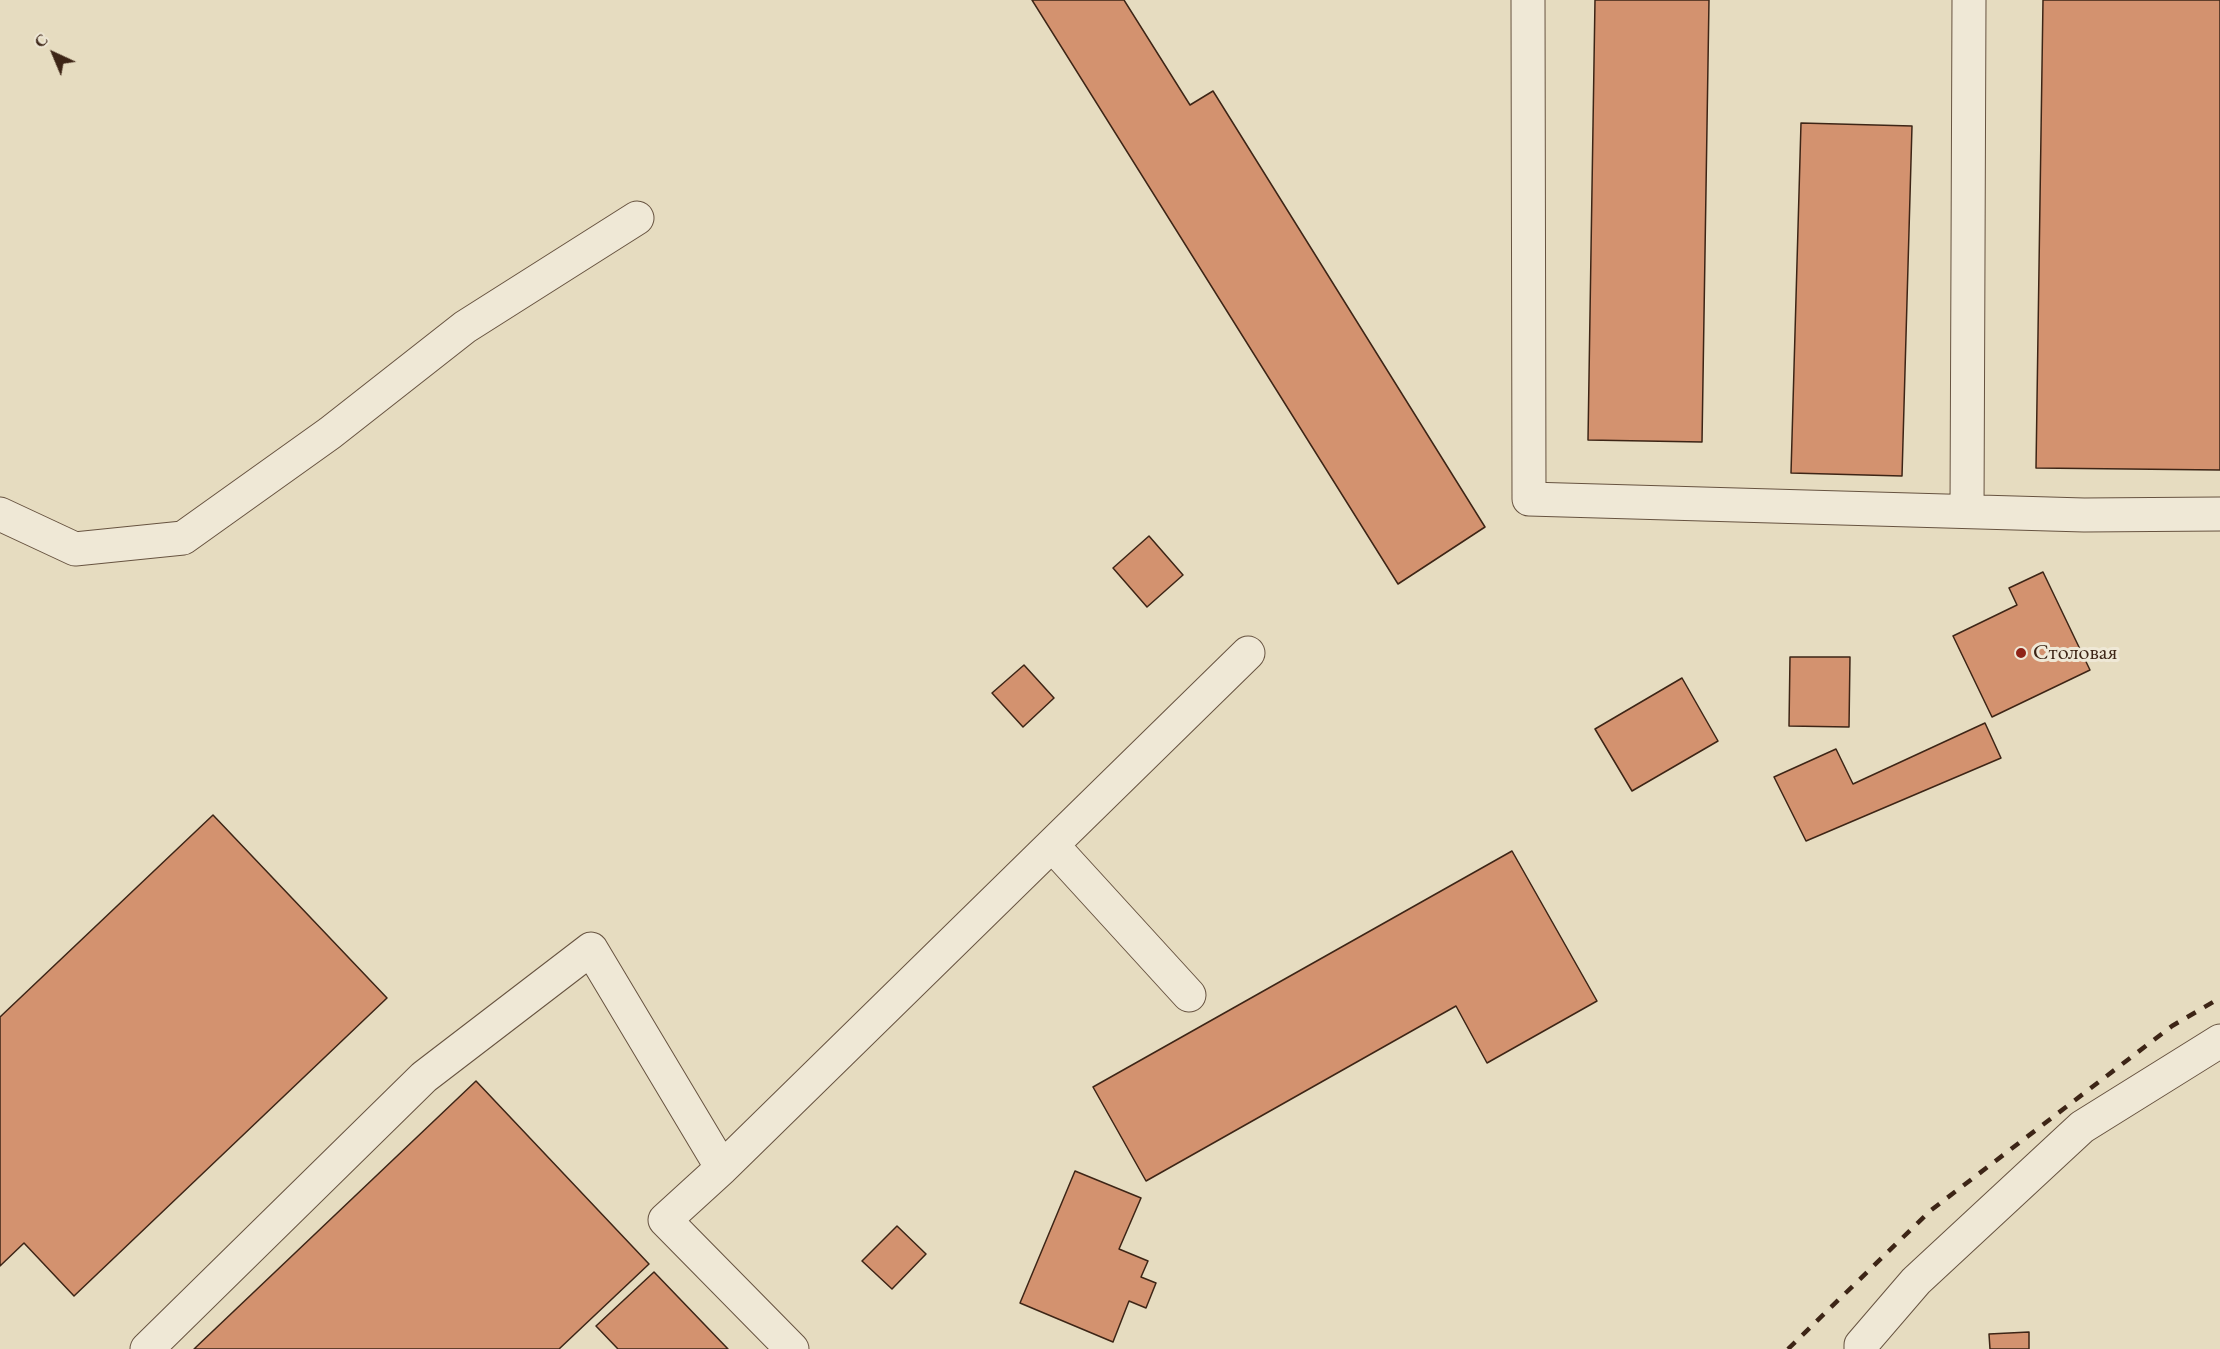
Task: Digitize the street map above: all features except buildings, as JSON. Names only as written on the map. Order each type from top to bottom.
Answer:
[{"type":"lane","points":[[1528,0],[1529,499],[2084,515],[2220,514]]},
{"type":"lane","points":[[1967,511],[1969,0]]},
{"type":"lane","points":[[0,514],[75,549],[183,538],[330,433],[465,327],[637,218]]},
{"type":"lane","points":[[792,1349],[665,1220],[722,1168],[1248,653]]},
{"type":"lane","points":[[1052,845],[1189,995]]},
{"type":"lane","points":[[147,1349],[424,1077],[591,949],[722,1168]]},
{"type":"lane","points":[[1861,1349],[1861,1345],[1916,1281],[2082,1127],[2220,1041]]},
{"type":"railway","points":[[1788,1349],[1930,1211],[2172,1026],[2220,998]]},
{"type":"place","name":"Столовая","points":[[2021,653]]}]
